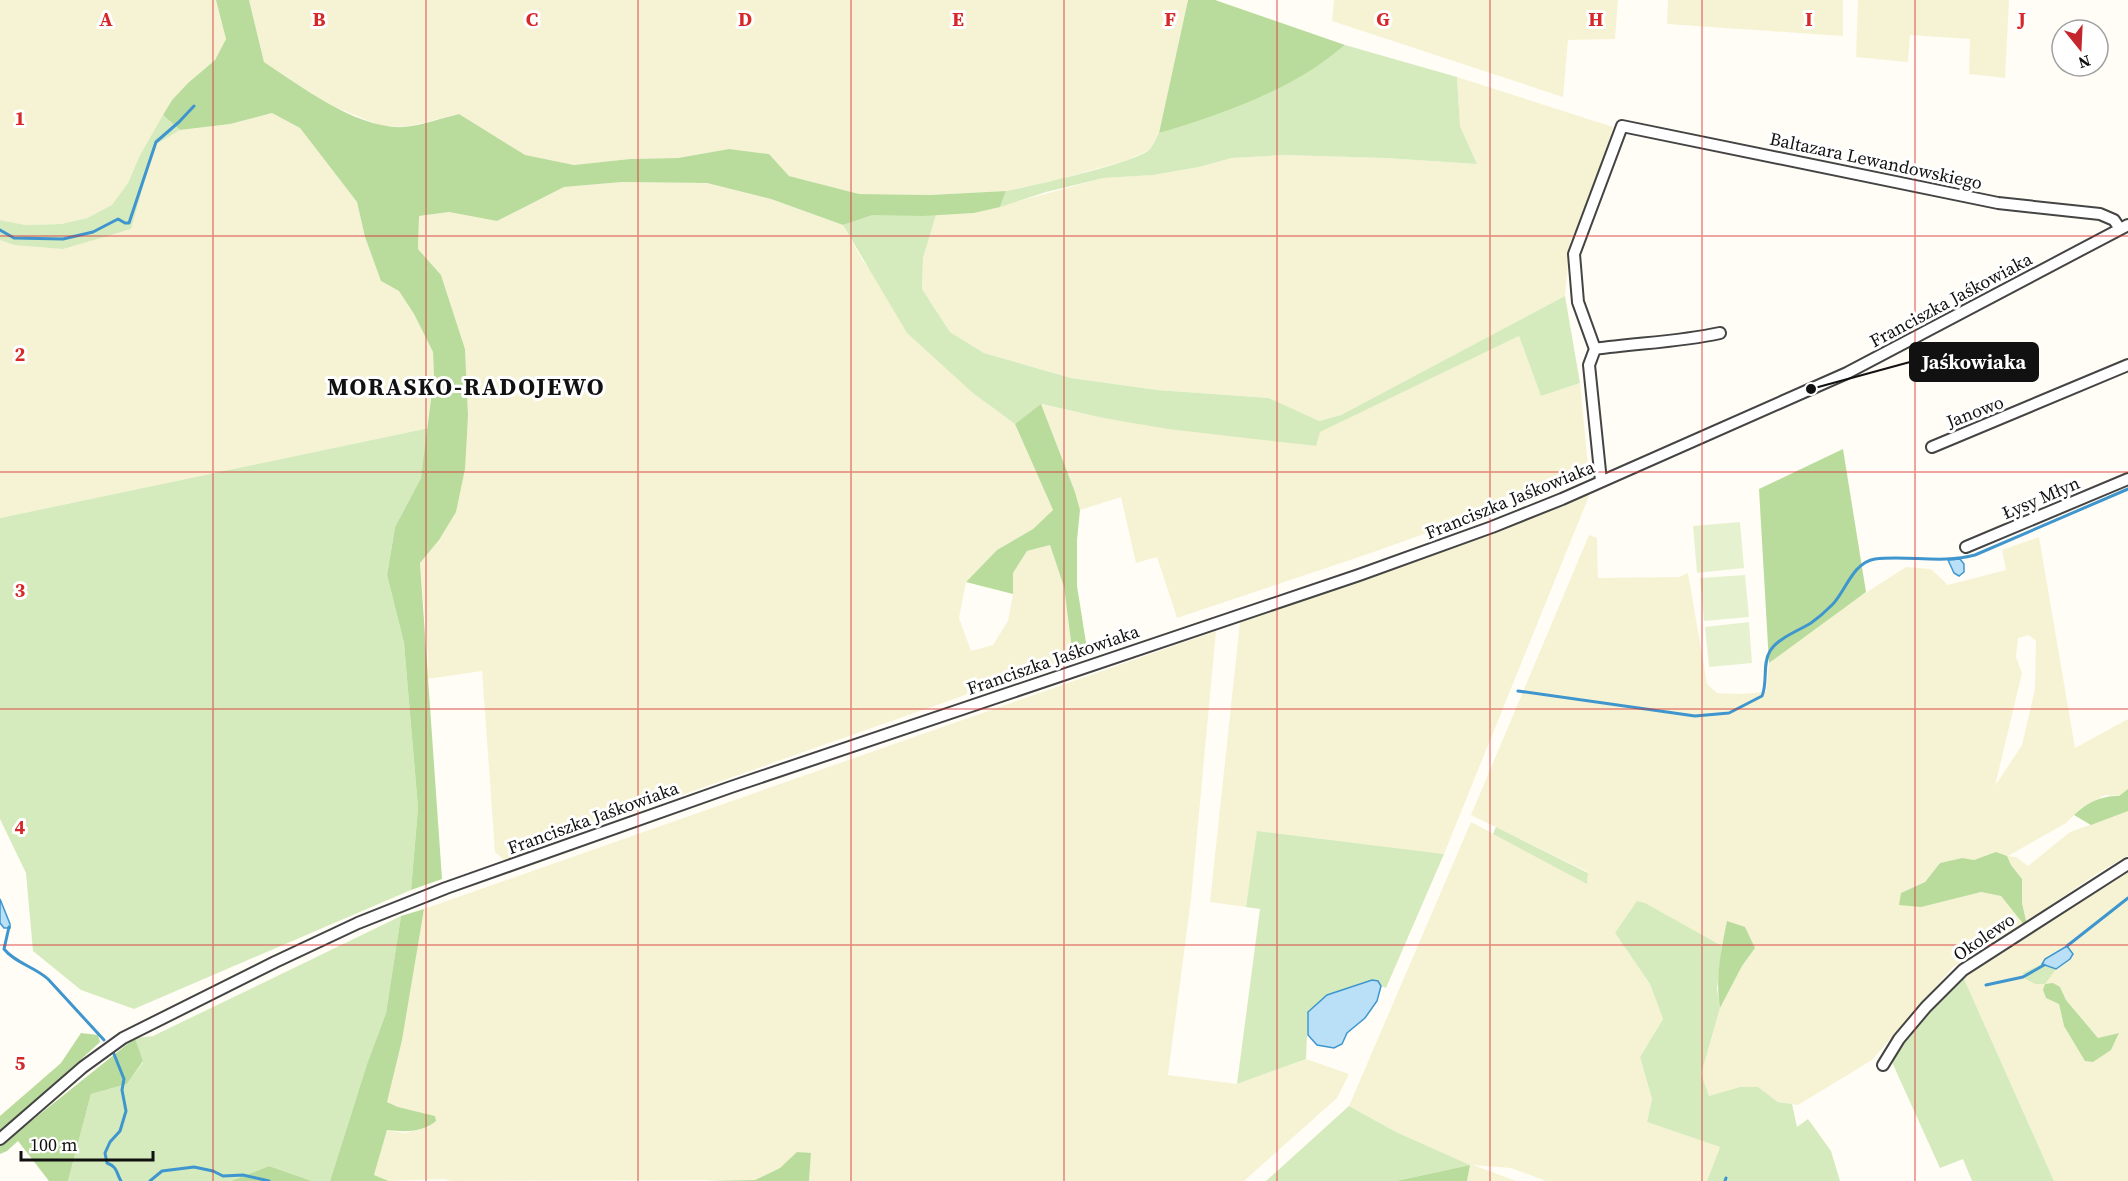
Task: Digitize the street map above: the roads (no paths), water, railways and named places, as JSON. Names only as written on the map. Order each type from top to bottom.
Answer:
[{"type":"street","name":"Baltazara Lewandowskiego","points":[[1595,348],[1578,302],[1574,254],[1622,126],[1998,203],[2100,214],[2124,227]]},
{"type":"street","name":"Franciszka Jaśkowiaka","points":[[0,1139],[83,1067],[123,1038],[358,923],[446,888],[731,787],[1405,559],[1502,523],[1877,358],[2124,227]]},
{"type":"street","points":[[1601,481],[1589,365],[1595,348],[1660,340],[1687,340],[1720,333]]},
{"type":"street","name":"Janowo","points":[[1932,447],[2128,365]]},
{"type":"street","name":"Łysy Młyn","points":[[1966,547],[2128,479]]},
{"type":"street","name":"Okolewo","points":[[1883,1065],[1919,1015],[1963,970],[2128,864]]},
{"type":"water","points":[[1960,559],[1964,564],[1964,572],[1959,576],[1954,573],[1948,560]]},
{"type":"water","points":[[0,899],[10,928],[4,928],[0,923]]},
{"type":"water","points":[[2067,946],[2073,954],[2070,959],[2056,969],[2042,964],[2045,959]]},
{"type":"water","points":[[1372,980],[1378,981],[1381,986],[1377,1001],[1365,1018],[1347,1033],[1342,1044],[1334,1048],[1317,1045],[1308,1035],[1308,1012],[1327,995]]},
{"type":"waterway","points":[[0,230],[14,238],[63,239],[93,232],[118,219],[129,223],[156,142],[194,106]]},
{"type":"waterway","points":[[1518,691],[1695,716],[1729,713],[1762,696],[1766,662],[1770,651],[1783,639],[1825,612],[1855,572],[1867,562],[1887,558],[1950,559],[1975,555],[2128,489]]},
{"type":"waterway","points":[[2067,946],[2128,898]]},
{"type":"waterway","points":[[9,927],[4,949],[14,958],[48,979],[104,1040]]},
{"type":"waterway","points":[[1986,985],[2023,977],[2044,965]]},
{"type":"waterway","points":[[114,1054],[124,1079],[122,1090],[126,1111],[120,1131],[110,1142],[105,1153],[107,1163],[115,1168],[121,1181]]},
{"type":"waterway","points":[[150,1181],[162,1171],[194,1167],[213,1171],[223,1176],[243,1175],[269,1181]]},
{"type":"place","name":"Jaśkowiaka","points":[[1811,389]]},
{"type":"district","name":"MORASKO-RADOJEWO","points":[[466,387]]}]
